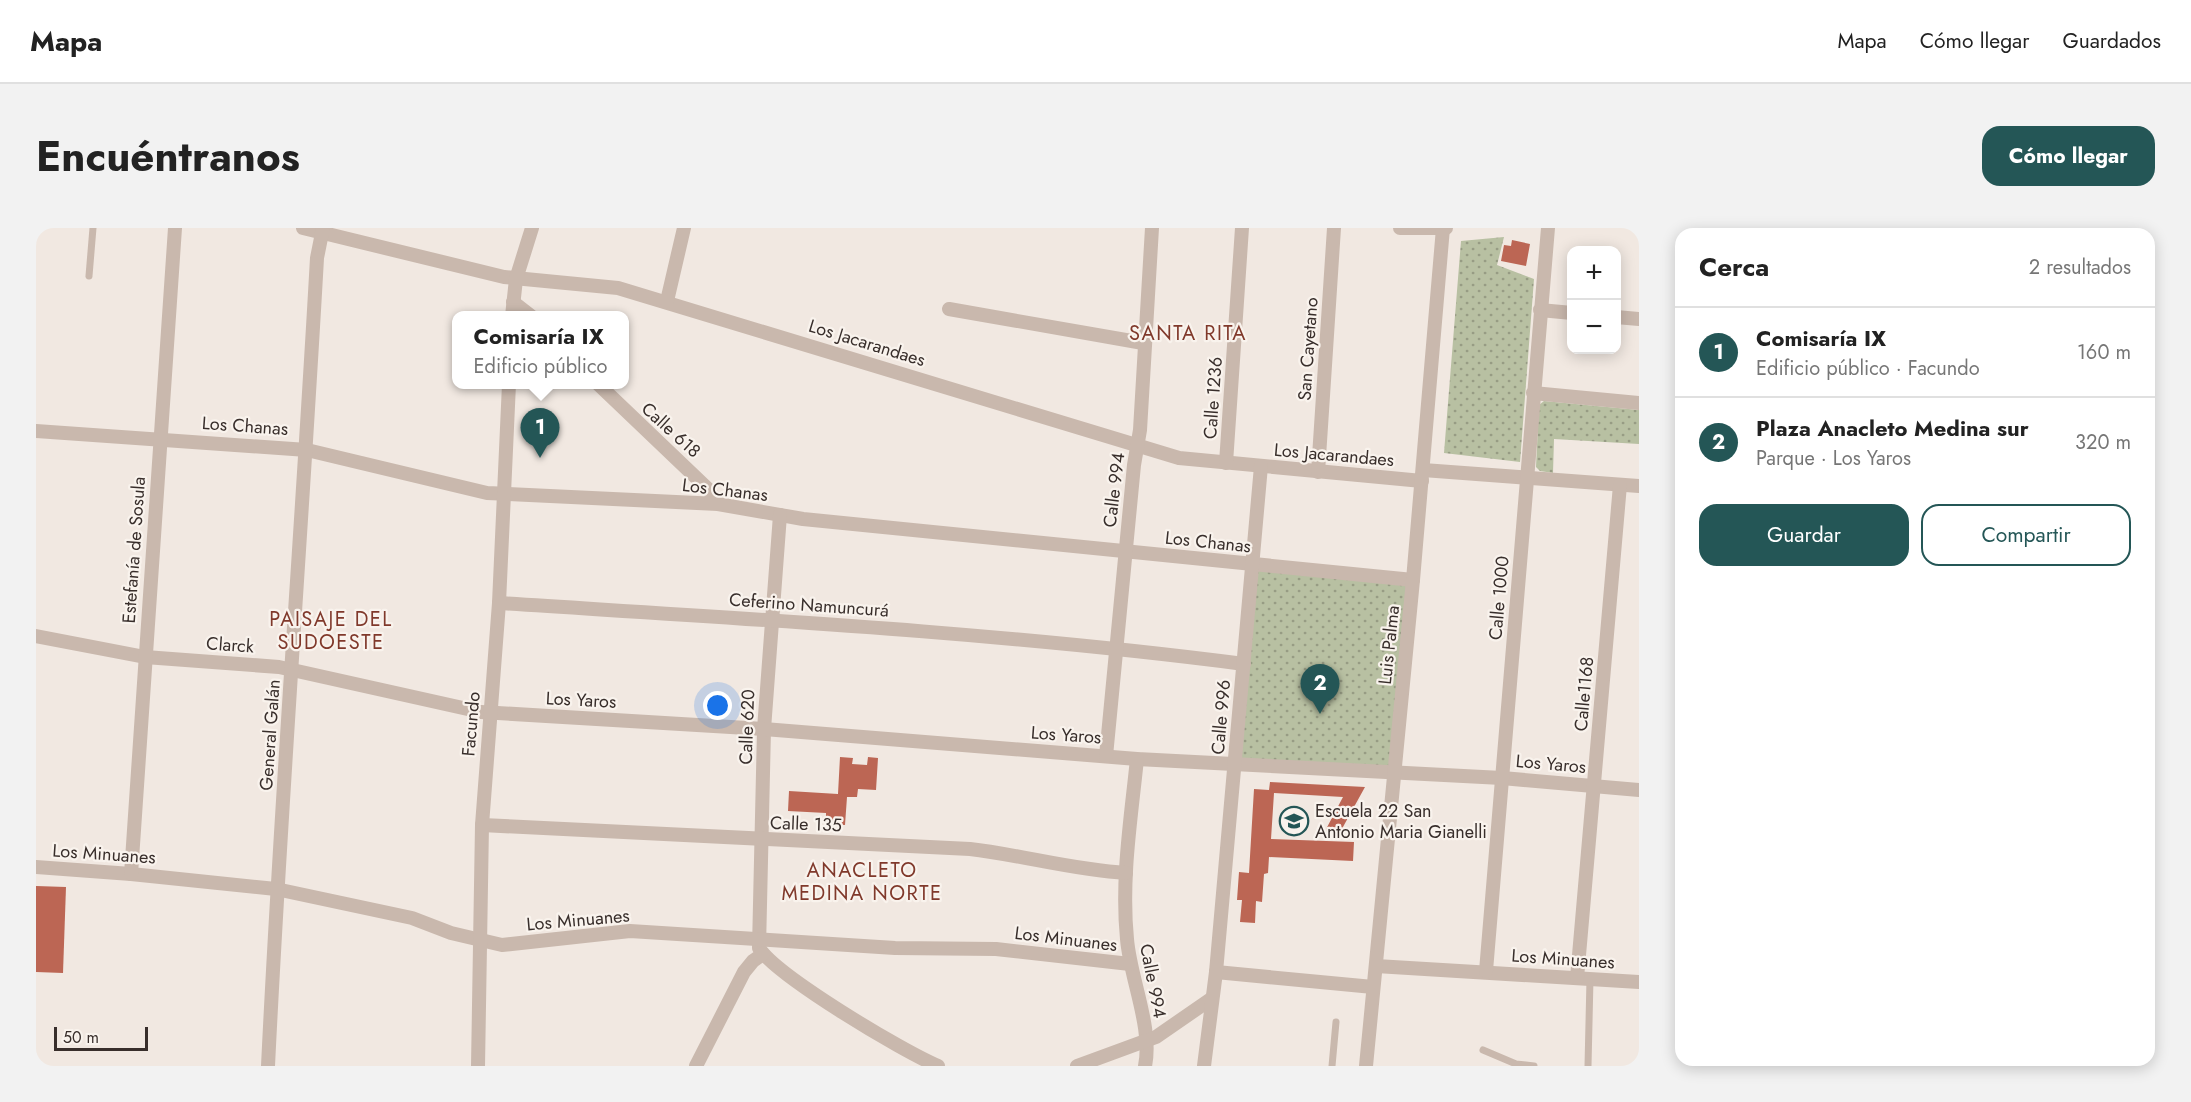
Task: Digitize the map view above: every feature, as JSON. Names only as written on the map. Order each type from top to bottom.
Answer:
[{"type":"street","name":"Estefanía de Sosula","points":[[131,874],[175,228]]},
{"type":"street","name":"Los Jacarandaes","points":[[303,228],[322,230],[516,279],[605,285],[667,301],[1179,458],[1318,472],[1527,478],[1639,486]]},
{"type":"street","points":[[513,309],[516,279],[532,228]]},
{"type":"street","points":[[667,301],[684,228]]},
{"type":"street","name":"Calle 994","points":[[1106,756],[1125,552],[1138,445],[1152,228]]},
{"type":"street","name":"Calle 1236","points":[[1226,463],[1242,228]]},
{"type":"street","name":"San Cayetano","points":[[1318,472],[1334,228]]},
{"type":"street","points":[[1401,228],[1444,228]]},
{"type":"street","name":"Luis Palma","points":[[1366,1066],[1444,228]]},
{"type":"street","name":"Calle 1000","points":[[1486,971],[1548,228]]},
{"type":"street","name":"General Galán","points":[[268,1066],[276,889],[293,669],[317,258],[322,230]]},
{"type":"street","points":[[950,309],[1143,343]]},
{"type":"street","points":[[1540,310],[1567,313]]},
{"type":"street","points":[[1621,317],[1639,319]]},
{"type":"street","name":"Facundo","points":[[478,1066],[482,825],[499,603],[509,389]]},
{"type":"street","name":"Calle 618","points":[[602,389],[708,489],[718,504]]},
{"type":"street","points":[[1533,393],[1639,403]]},
{"type":"street","name":"Los Chanas","points":[[36,431],[307,450],[477,491],[503,494],[718,504],[780,515],[1413,580]]},
{"type":"street","name":"Calle 996","points":[[1204,1066],[1216,972],[1261,466]]},
{"type":"street","name":"Calle1168","points":[[1584,978],[1595,786],[1620,485]]},
{"type":"street","name":"Calle 620","points":[[757,941],[764,729],[770,620],[780,515]]},
{"type":"street","name":"Ceferino Namuncurá","points":[[499,603],[770,620],[1116,647],[1244,664]]},
{"type":"street","name":"Clarck","points":[[36,636],[145,657],[293,669],[490,713]]},
{"type":"street","name":"Los Yaros","points":[[490,713],[764,729],[1137,759],[1502,778],[1639,790]]},
{"type":"street","name":"Calle 994","points":[[1137,759],[1126,873],[1125,915],[1130,964],[1146,1042],[1145,1066]]},
{"type":"street","name":"Calle 135","points":[[482,825],[970,849],[1026,856],[1090,870],[1126,873]]},
{"type":"street","name":"Los Minuanes","points":[[36,867],[276,889],[412,918],[480,941],[502,945],[616,931],[895,948],[996,949],[1110,964],[1130,964]]},
{"type":"street","points":[[757,941],[763,954],[771,963],[845,1012],[938,1066]]},
{"type":"street","points":[[696,1066],[744,972],[763,954]]},
{"type":"street","name":"Los Minuanes","points":[[1376,966],[1639,982]]},
{"type":"street","points":[[1216,972],[1373,987]]},
{"type":"street","points":[[1077,1066],[1146,1042],[1211,999]]},
{"type":"lane","points":[[89,276],[93,228]]},
{"type":"lane","points":[[1584,978],[1588,1066]]},
{"type":"lane","points":[[1332,1066],[1336,1022]]},
{"type":"lane","points":[[1483,1050],[1516,1064],[1534,1066]]},
{"type":"green space","points":[[1504,237],[1497,265],[1534,279],[1520,462],[1444,453],[1461,241]]},
{"type":"green space","points":[[1544,401],[1639,410],[1639,444],[1554,439],[1553,473],[1540,471],[1536,467],[1539,405]]},
{"type":"green space","points":[[1253,564],[1413,580],[1394,772],[1235,765]]},
{"type":"building","points":[[1512,240],[1530,244],[1526,266],[1501,261],[1504,245],[1511,246]]},
{"type":"building","points":[[840,757],[853,758],[852,764],[867,765],[868,757],[878,758],[876,790],[858,789],[857,797],[847,797],[845,825],[826,824],[826,813],[788,811],[789,791],[838,794]]},
{"type":"building","points":[[1270,782],[1365,787],[1338,836],[1324,833],[1343,797],[1274,793],[1271,839],[1354,842],[1353,861],[1269,857],[1268,873],[1264,874],[1262,902],[1256,901],[1255,923],[1240,922],[1242,900],[1237,900],[1239,872],[1249,873],[1254,789],[1269,790]]},
{"type":"building","points":[[36,886],[66,887],[63,973],[36,972]]},
{"type":"place","name":"Comisaría IX","points":[[540,458]]},
{"type":"place","name":"Plaza Anacleto Medina sur","points":[[1320,714]]},
{"type":"place","name":"Escuela 22 San Antonio Maria Gianelli","points":[[1294,821]]},
{"type":"district","name":"SANTA RITA","points":[[1188,333]]},
{"type":"district","name":"PAISAJE DEL SUDOESTE","points":[[331,630]]},
{"type":"district","name":"ANACLETO MEDINA NORTE","points":[[862,882]]}]
